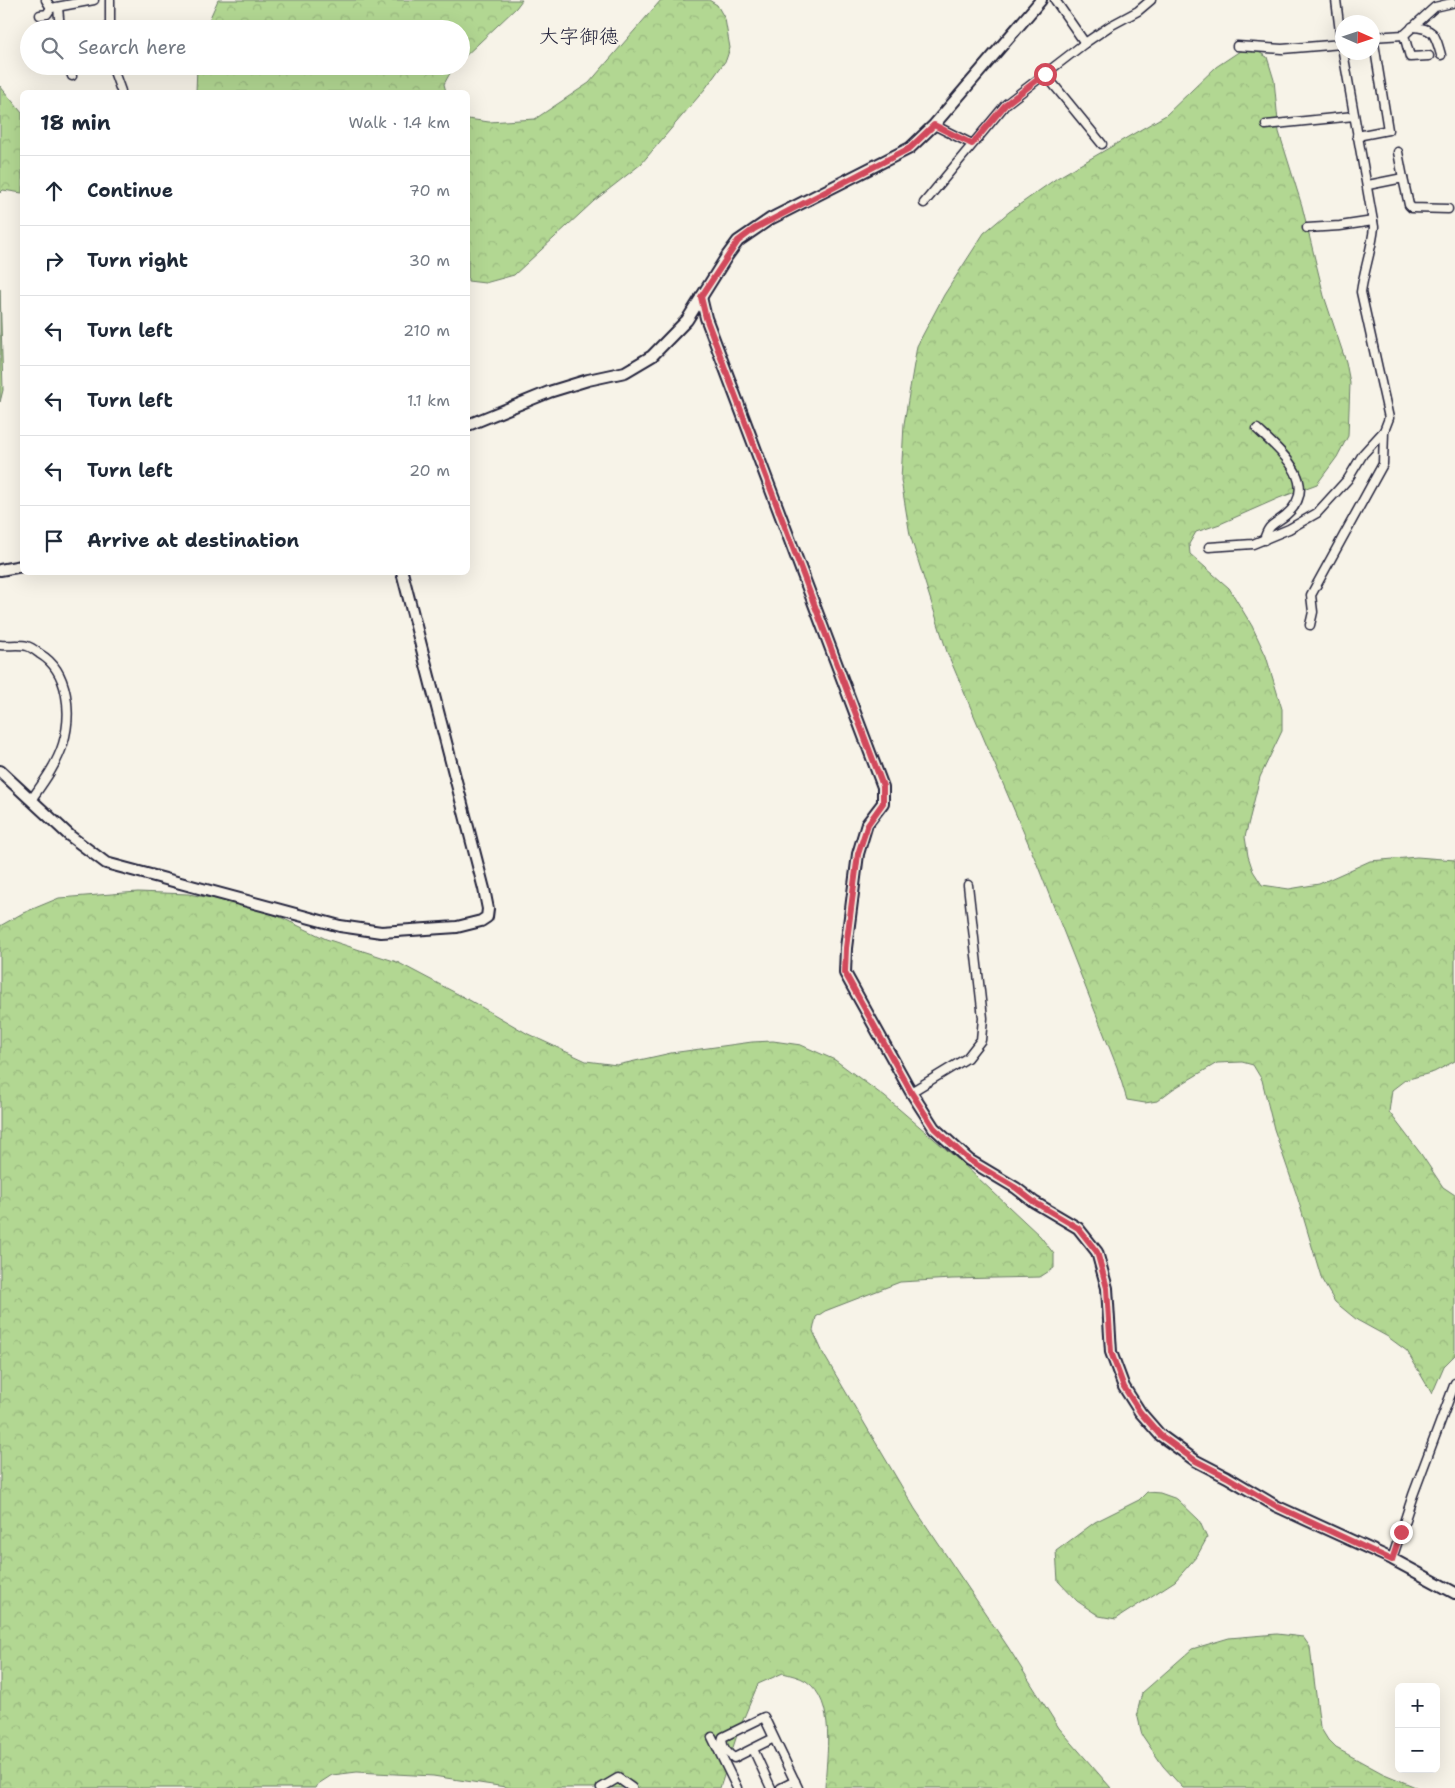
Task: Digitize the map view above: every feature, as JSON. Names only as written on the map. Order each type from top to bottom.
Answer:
[{"type":"street","points":[[46,0],[55,8],[58,20]]},
{"type":"street","points":[[40,15],[47,14],[55,8],[94,0]]},
{"type":"street","points":[[110,0],[110,20]]},
{"type":"street","points":[[470,424],[549,392],[588,380],[625,372],[652,356],[687,320],[738,241],[754,229],[910,148],[934,125],[1041,0]]},
{"type":"street","points":[[1055,0],[1085,43]]},
{"type":"street","points":[[924,203],[1006,104],[1085,43],[1110,26],[1138,11],[1151,0]]},
{"type":"street","points":[[1336,0],[1338,15]]},
{"type":"street","points":[[1380,36],[1404,34],[1435,7],[1452,3]]},
{"type":"street","points":[[1412,27],[1425,28],[1432,32],[1441,55]]},
{"type":"street","points":[[1404,34],[1410,57],[1429,56]]},
{"type":"street","points":[[1237,46],[1282,49],[1335,42]]},
{"type":"street","points":[[1209,547],[1253,544],[1289,529],[1316,513],[1348,479],[1364,454],[1384,431],[1390,418],[1362,292],[1374,227],[1344,60]]},
{"type":"street","points":[[1357,136],[1388,130],[1377,60]]},
{"type":"street","points":[[1045,74],[1102,144]]},
{"type":"street","points":[[115,75],[121,90]]},
{"type":"street","points":[[1266,125],[1354,116]]},
{"type":"street","points":[[934,125],[972,144]]},
{"type":"street","points":[[1398,152],[1409,205],[1412,208],[1448,209]]},
{"type":"street","points":[[1368,186],[1403,178]]},
{"type":"street","points":[[1307,228],[1373,221]]},
{"type":"street","points":[[701,297],[706,318],[883,786],[883,803],[868,824],[858,854],[846,948],[845,973],[911,1092],[934,1128],[969,1160],[1078,1228],[1097,1252],[1107,1288],[1111,1352],[1124,1387],[1140,1412],[1160,1435],[1196,1461],[1276,1506],[1392,1560],[1455,1593]]},
{"type":"street","points":[[1256,429],[1282,452],[1291,463],[1297,473],[1300,486],[1296,504],[1286,515],[1274,522],[1267,530],[1264,540]]},
{"type":"street","points":[[1310,625],[1313,612],[1311,595],[1383,464],[1384,431]]},
{"type":"street","points":[[0,570],[20,566]]},
{"type":"street","points":[[0,771],[70,836],[106,863],[340,926],[380,932],[456,927],[480,921],[488,917],[484,889],[403,575]]},
{"type":"street","points":[[0,645],[28,646],[47,658],[59,673],[65,690],[68,709],[67,728],[63,745],[46,778],[31,800]]},
{"type":"street","points":[[911,1092],[967,1058],[981,1040],[984,1018],[968,885]]},
{"type":"street","points":[[1392,1560],[1413,1495],[1455,1383]]},
{"type":"street","points":[[774,1738],[734,1758],[727,1753],[722,1741],[723,1737],[764,1717],[774,1738],[796,1785],[781,1788]]},
{"type":"street","points":[[712,1737],[737,1788]]},
{"type":"street","points":[[753,1748],[771,1788]]},
{"type":"street","points":[[601,1788],[618,1778],[632,1788]]},
{"type":"green space","points":[[218,0],[522,0],[470,51],[470,20],[209,20]]},
{"type":"green space","points":[[661,0],[709,0],[717,5],[725,19],[730,48],[726,60],[705,89],[641,164],[594,201],[514,275],[485,283],[470,281],[470,119],[489,122],[535,119],[589,83]]},
{"type":"green space","points":[[1243,49],[1255,50],[1267,57],[1274,80],[1279,132],[1302,206],[1324,296],[1346,362],[1350,383],[1348,436],[1337,457],[1317,484],[1196,532],[1189,544],[1190,554],[1229,588],[1252,626],[1266,656],[1282,709],[1282,731],[1260,777],[1245,837],[1253,871],[1262,885],[1289,889],[1319,884],[1370,861],[1417,857],[1455,860],[1455,1061],[1434,1072],[1405,1080],[1392,1090],[1389,1112],[1443,1187],[1455,1195],[1455,1355],[1444,1366],[1432,1394],[1407,1351],[1388,1337],[1357,1320],[1335,1302],[1322,1280],[1297,1196],[1274,1129],[1262,1080],[1253,1065],[1242,1062],[1217,1063],[1173,1089],[1157,1101],[1145,1103],[1127,1100],[1117,1067],[1035,859],[947,652],[910,535],[901,480],[904,424],[917,346],[944,295],[984,233],[1009,212],[1057,178],[1166,115],[1216,67]]},
{"type":"green space","points":[[197,75],[449,75],[444,84],[446,90],[196,90]]},
{"type":"green space","points":[[0,86],[20,111],[20,193],[3,190],[0,193]]},
{"type":"green space","points":[[0,289],[3,390],[0,402]]},
{"type":"green space","points":[[138,892],[188,894],[240,903],[280,917],[326,939],[397,962],[528,1034],[586,1061],[617,1065],[671,1053],[752,1042],[773,1041],[801,1045],[835,1060],[885,1097],[961,1162],[1040,1236],[1054,1254],[1054,1268],[1040,1277],[900,1282],[825,1311],[816,1317],[813,1331],[824,1355],[915,1509],[1008,1647],[1059,1728],[1111,1788],[825,1788],[828,1730],[822,1702],[816,1690],[806,1681],[783,1673],[758,1684],[738,1732],[720,1788],[512,1788],[433,1776],[357,1772],[332,1775],[318,1784],[316,1788],[0,1788],[0,926],[23,913],[59,898]]},
{"type":"green space","points":[[1147,1492],[1160,1493],[1177,1499],[1199,1520],[1207,1538],[1197,1556],[1175,1581],[1116,1619],[1099,1616],[1077,1601],[1058,1581],[1056,1551],[1095,1522],[1139,1500]]},
{"type":"green space","points":[[1277,1634],[1303,1637],[1310,1647],[1320,1727],[1328,1740],[1336,1748],[1382,1773],[1418,1788],[1183,1788],[1163,1766],[1142,1735],[1137,1713],[1142,1693],[1192,1649],[1229,1638]]},
{"type":"district","name":"大字御徳","points":[[579,36]]},
{"type":"route","points":[[1045,74],[1006,104],[972,144],[934,125],[910,148],[770,219],[754,229],[738,241],[701,297],[706,318],[883,786],[883,803],[868,824],[858,854],[846,948],[845,973],[911,1092],[934,1128],[969,1160],[1078,1228],[1097,1252],[1107,1288],[1111,1352],[1124,1387],[1140,1412],[1160,1435],[1196,1461],[1276,1506],[1392,1560],[1401,1532]]}]
